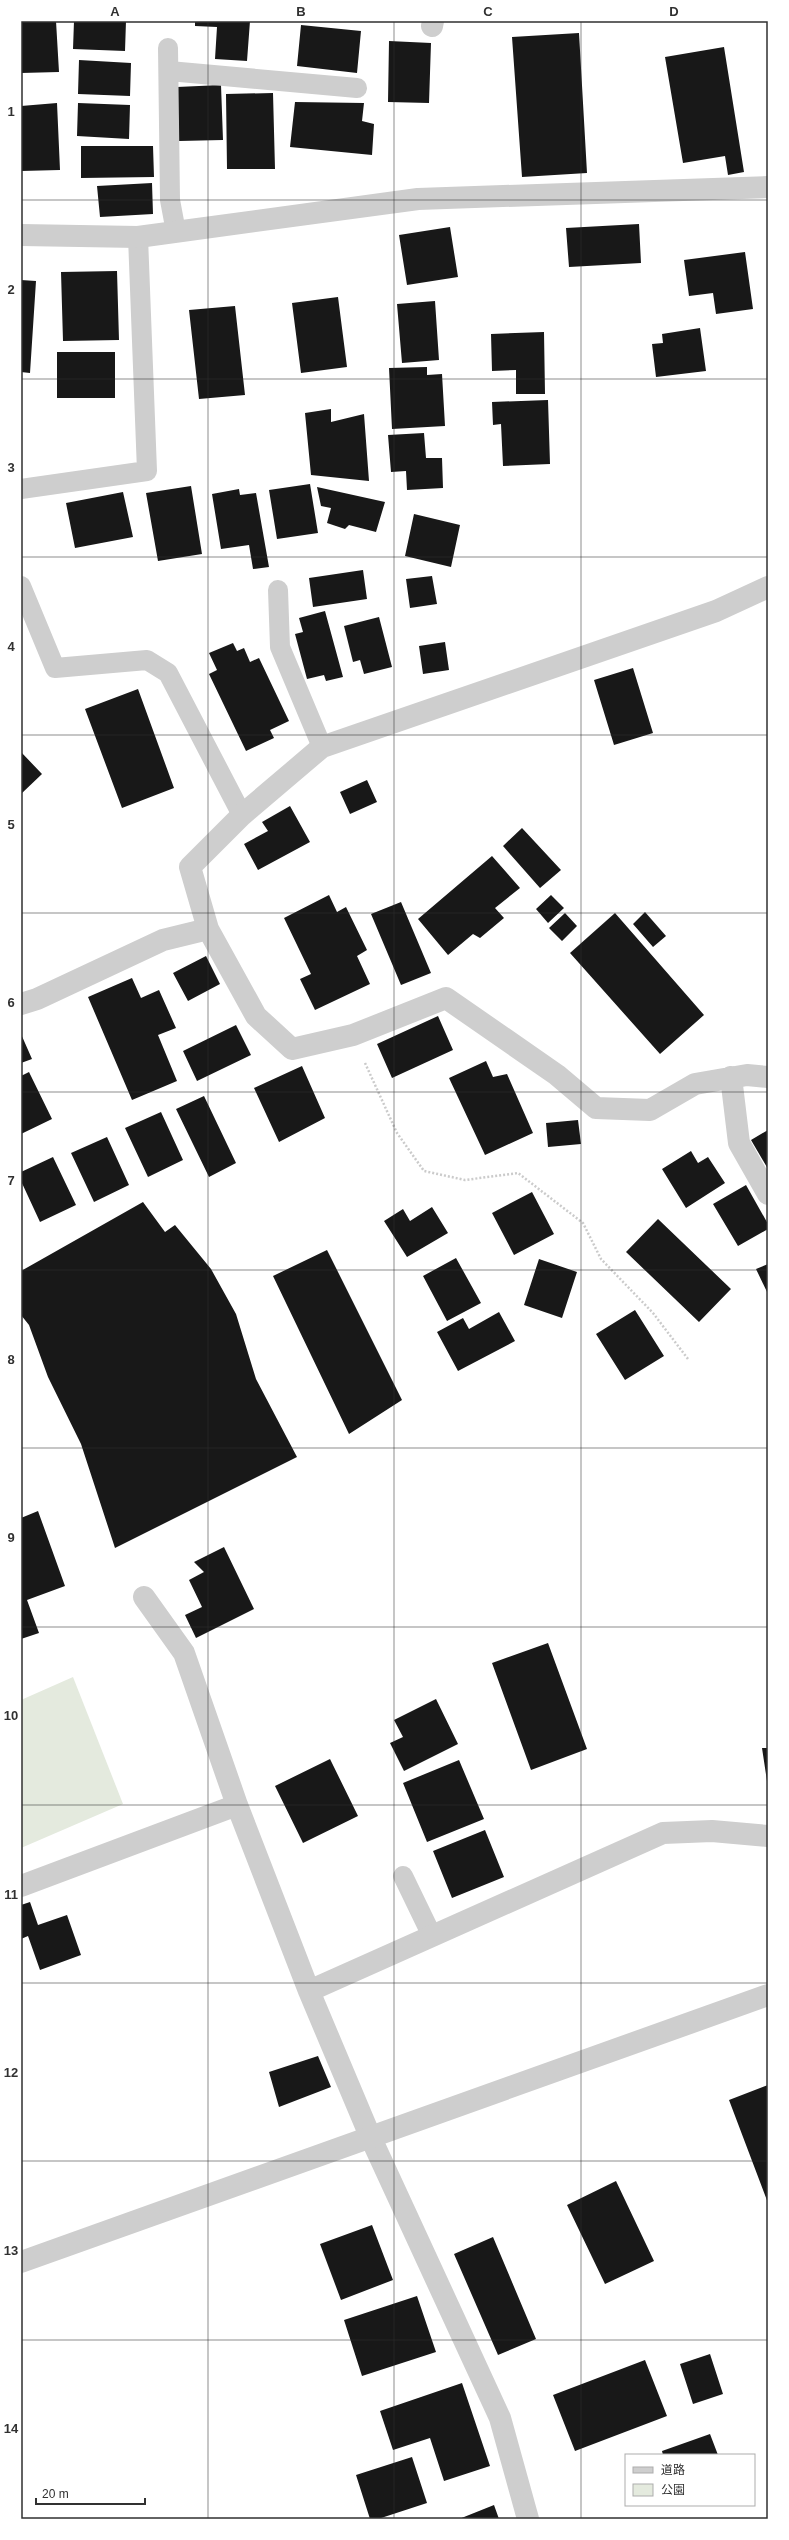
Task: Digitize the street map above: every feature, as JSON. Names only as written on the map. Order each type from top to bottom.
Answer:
[{"type":"street","points":[[21,235],[138,237],[418,199],[768,187]]},
{"type":"street","points":[[768,587],[716,611],[322,747],[242,815],[190,866],[208,929],[256,1016],[292,1049],[353,1035],[446,998],[557,1075],[596,1108],[650,1110],[695,1084],[747,1075],[768,1077]]},
{"type":"street","points":[[21,1004],[37,999],[163,940],[208,929]]},
{"type":"street","points":[[731,1077],[739,1143],[768,1194]]},
{"type":"street","points":[[144,1597],[184,1653],[237,1805],[309,1991],[370,2136],[500,2418],[528,2519]]},
{"type":"street","points":[[21,1886],[237,1805]]},
{"type":"street","points":[[309,1991],[663,1833],[712,1831],[768,1836]]},
{"type":"street","points":[[21,2262],[768,1995]]},
{"type":"lane","points":[[168,48],[170,200],[176,232]]},
{"type":"lane","points":[[169,71],[357,88]]},
{"type":"lane","points":[[21,489],[147,471],[138,237]]},
{"type":"lane","points":[[21,586],[55,668],[147,660],[168,673],[242,815]]},
{"type":"lane","points":[[278,590],[280,647],[322,747]]},
{"type":"lane","points":[[403,1876],[432,1936]]},
{"type":"path","points":[[353,1035],[390,1119],[424,1171],[464,1180],[518,1173],[582,1223],[601,1259],[653,1313],[688,1359]]},
{"type":"green space","points":[[73,1677],[123,1804],[21,1848],[21,1700]]},
{"type":"building","points":[[21,21],[56,21],[59,72],[21,73]]},
{"type":"building","points":[[74,21],[126,21],[125,51],[73,49]]},
{"type":"building","points":[[195,21],[250,21],[247,61],[215,59],[217,27],[195,26]]},
{"type":"building","points":[[301,25],[361,31],[357,73],[297,66]]},
{"type":"building","points":[[579,33],[587,173],[522,177],[512,37]]},
{"type":"building","points":[[389,41],[431,43],[429,103],[388,102]]},
{"type":"building","points":[[724,47],[744,172],[728,175],[725,156],[683,163],[665,57]]},
{"type":"building","points":[[79,60],[131,63],[130,96],[78,94]]},
{"type":"building","points":[[221,85],[223,140],[179,141],[177,87]]},
{"type":"building","points":[[273,93],[275,169],[227,169],[226,94]]},
{"type":"building","points":[[295,102],[364,103],[362,121],[374,124],[372,155],[290,147]]},
{"type":"building","points":[[57,103],[60,170],[21,171],[21,106]]},
{"type":"building","points":[[78,103],[130,105],[129,139],[77,136]]},
{"type":"building","points":[[81,146],[153,146],[154,177],[81,178]]},
{"type":"building","points":[[152,183],[153,214],[100,217],[97,186]]},
{"type":"building","points":[[639,224],[641,263],[569,267],[566,228]]},
{"type":"building","points":[[450,227],[458,277],[407,285],[399,235]]},
{"type":"building","points":[[745,252],[753,309],[716,314],[713,293],[689,296],[684,260]]},
{"type":"building","points":[[117,271],[119,340],[63,341],[61,272]]},
{"type":"building","points":[[21,280],[36,281],[30,373],[21,372]]},
{"type":"building","points":[[338,297],[347,367],[301,373],[292,303]]},
{"type":"building","points":[[435,301],[439,360],[402,363],[397,304]]},
{"type":"building","points":[[235,306],[245,395],[199,399],[189,310]]},
{"type":"building","points":[[700,328],[706,371],[656,377],[652,344],[663,343],[662,334]]},
{"type":"building","points":[[544,332],[545,394],[516,394],[516,370],[492,371],[491,334]]},
{"type":"building","points":[[57,352],[115,352],[115,398],[57,398]]},
{"type":"building","points":[[427,367],[427,375],[442,374],[445,426],[392,429],[389,368]]},
{"type":"building","points":[[548,400],[550,464],[503,466],[501,424],[493,425],[492,402]]},
{"type":"building","points":[[331,409],[331,422],[364,414],[369,481],[311,475],[305,413]]},
{"type":"building","points":[[424,433],[426,458],[442,458],[443,488],[407,490],[406,471],[391,472],[388,435]]},
{"type":"building","points":[[310,484],[318,533],[277,539],[269,490]]},
{"type":"building","points":[[191,486],[202,554],[158,561],[146,493]]},
{"type":"building","points":[[317,487],[385,502],[376,532],[349,525],[345,529],[327,523],[331,508],[321,506]]},
{"type":"building","points":[[239,489],[240,495],[256,493],[269,567],[253,569],[249,545],[221,549],[212,494]]},
{"type":"building","points":[[123,492],[133,537],[75,548],[66,503]]},
{"type":"building","points":[[414,514],[460,525],[451,567],[405,556]]},
{"type":"building","points":[[363,570],[367,599],[313,607],[309,578]]},
{"type":"building","points":[[432,576],[437,604],[410,608],[406,579]]},
{"type":"building","points":[[325,611],[343,677],[326,681],[324,675],[307,679],[295,634],[303,632],[299,618]]},
{"type":"building","points":[[379,617],[392,667],[364,674],[360,660],[353,662],[344,626]]},
{"type":"building","points":[[445,642],[449,670],[423,674],[419,646]]},
{"type":"building","points":[[233,643],[237,651],[244,648],[250,662],[259,658],[289,721],[270,730],[274,738],[246,751],[209,674],[217,670],[209,653]]},
{"type":"building","points":[[633,668],[653,733],[614,745],[594,680]]},
{"type":"building","points":[[138,689],[174,788],[122,808],[85,709]]},
{"type":"building","points":[[21,752],[42,774],[21,794]]},
{"type":"building","points":[[367,780],[377,802],[350,814],[340,792]]},
{"type":"building","points":[[290,806],[310,842],[258,870],[244,844],[268,831],[262,822]]},
{"type":"building","points":[[522,828],[561,870],[540,888],[503,846]]},
{"type":"building","points":[[492,856],[520,888],[495,908],[504,918],[480,938],[473,934],[448,955],[418,919]]},
{"type":"building","points":[[329,895],[337,912],[346,907],[367,950],[357,956],[370,984],[315,1010],[300,979],[311,974],[284,918]]},
{"type":"building","points":[[551,895],[564,908],[548,923],[536,909]]},
{"type":"building","points":[[401,902],[431,973],[401,985],[371,914]]},
{"type":"building","points":[[645,912],[666,936],[653,947],[633,924]]},
{"type":"building","points":[[565,913],[577,926],[562,941],[549,928]]},
{"type":"building","points":[[615,913],[704,1015],[660,1054],[570,953]]},
{"type":"building","points":[[206,956],[220,984],[188,1001],[173,973]]},
{"type":"building","points":[[132,978],[141,998],[159,990],[176,1028],[158,1035],[177,1081],[132,1100],[88,997]]},
{"type":"building","points":[[438,1016],[453,1050],[392,1078],[377,1044]]},
{"type":"building","points":[[236,1025],[251,1055],[197,1081],[183,1051]]},
{"type":"building","points":[[21,1034],[32,1059],[21,1063]]},
{"type":"building","points":[[486,1061],[493,1077],[507,1074],[533,1133],[485,1155],[449,1078]]},
{"type":"building","points":[[302,1066],[325,1118],[279,1142],[254,1088]]},
{"type":"building","points":[[29,1072],[52,1119],[21,1134],[21,1076]]},
{"type":"building","points":[[204,1096],[236,1163],[209,1177],[176,1109]]},
{"type":"building","points":[[161,1112],[183,1160],[148,1177],[125,1128]]},
{"type":"building","points":[[578,1120],[581,1144],[548,1147],[546,1123]]},
{"type":"building","points":[[768,1130],[768,1169],[751,1140]]},
{"type":"building","points":[[107,1137],[129,1185],[94,1202],[71,1153]]},
{"type":"building","points":[[691,1151],[698,1163],[708,1157],[725,1183],[686,1208],[662,1169]]},
{"type":"building","points":[[53,1157],[76,1205],[40,1222],[21,1181],[21,1172]]},
{"type":"building","points":[[746,1185],[768,1224],[768,1229],[738,1246],[713,1204]]},
{"type":"building","points":[[532,1192],[554,1234],[514,1255],[492,1213]]},
{"type":"building","points":[[143,1202],[165,1232],[175,1225],[211,1269],[236,1314],[256,1379],[297,1457],[115,1548],[81,1444],[48,1377],[29,1325],[21,1315],[21,1271]]},
{"type":"building","points":[[432,1207],[448,1233],[407,1257],[384,1221],[403,1209],[410,1221]]},
{"type":"building","points":[[658,1219],[731,1289],[699,1322],[626,1252]]},
{"type":"building","points":[[327,1250],[402,1400],[349,1434],[273,1276]]},
{"type":"building","points":[[456,1258],[481,1303],[447,1321],[423,1276]]},
{"type":"building","points":[[539,1259],[577,1272],[562,1318],[524,1305]]},
{"type":"building","points":[[768,1264],[768,1294],[756,1269]]},
{"type":"building","points":[[635,1310],[664,1356],[625,1380],[596,1334]]},
{"type":"building","points":[[499,1312],[515,1341],[458,1371],[437,1332],[463,1318],[469,1329]]},
{"type":"building","points":[[38,1511],[65,1586],[27,1600],[39,1633],[21,1639],[21,1518]]},
{"type":"building","points":[[224,1547],[254,1609],[196,1638],[185,1615],[202,1607],[189,1580],[204,1572],[194,1562]]},
{"type":"building","points":[[548,1643],[587,1749],[531,1770],[492,1663]]},
{"type":"building","points":[[436,1699],[458,1744],[404,1771],[390,1743],[403,1737],[394,1720]]},
{"type":"building","points":[[762,1748],[768,1748],[768,1781],[767,1781]]},
{"type":"building","points":[[330,1759],[358,1816],[303,1843],[275,1786]]},
{"type":"building","points":[[459,1760],[484,1819],[427,1842],[403,1783]]},
{"type":"building","points":[[485,1830],[504,1877],[452,1898],[433,1851]]},
{"type":"building","points":[[30,1902],[38,1925],[67,1915],[81,1955],[40,1970],[28,1936],[21,1939],[21,1905]]},
{"type":"building","points":[[318,2056],[331,2087],[279,2107],[269,2072]]},
{"type":"building","points":[[768,2085],[768,2203],[729,2100]]},
{"type":"building","points":[[616,2181],[654,2261],[605,2284],[567,2205]]},
{"type":"building","points":[[372,2225],[393,2280],[341,2300],[320,2244]]},
{"type":"building","points":[[493,2237],[536,2339],[498,2355],[454,2254]]},
{"type":"building","points":[[417,2296],[436,2352],[362,2376],[344,2320]]},
{"type":"building","points":[[710,2354],[723,2394],[693,2404],[680,2364]]},
{"type":"building","points":[[645,2360],[667,2416],[575,2451],[553,2395]]},
{"type":"building","points":[[462,2383],[490,2466],[444,2481],[430,2438],[393,2450],[380,2411]]},
{"type":"building","points":[[710,2434],[718,2454],[663,2454],[662,2451]]},
{"type":"building","points":[[412,2457],[427,2503],[378,2519],[370,2519],[356,2475]]},
{"type":"building","points":[[494,2505],[499,2519],[459,2519]]}]
